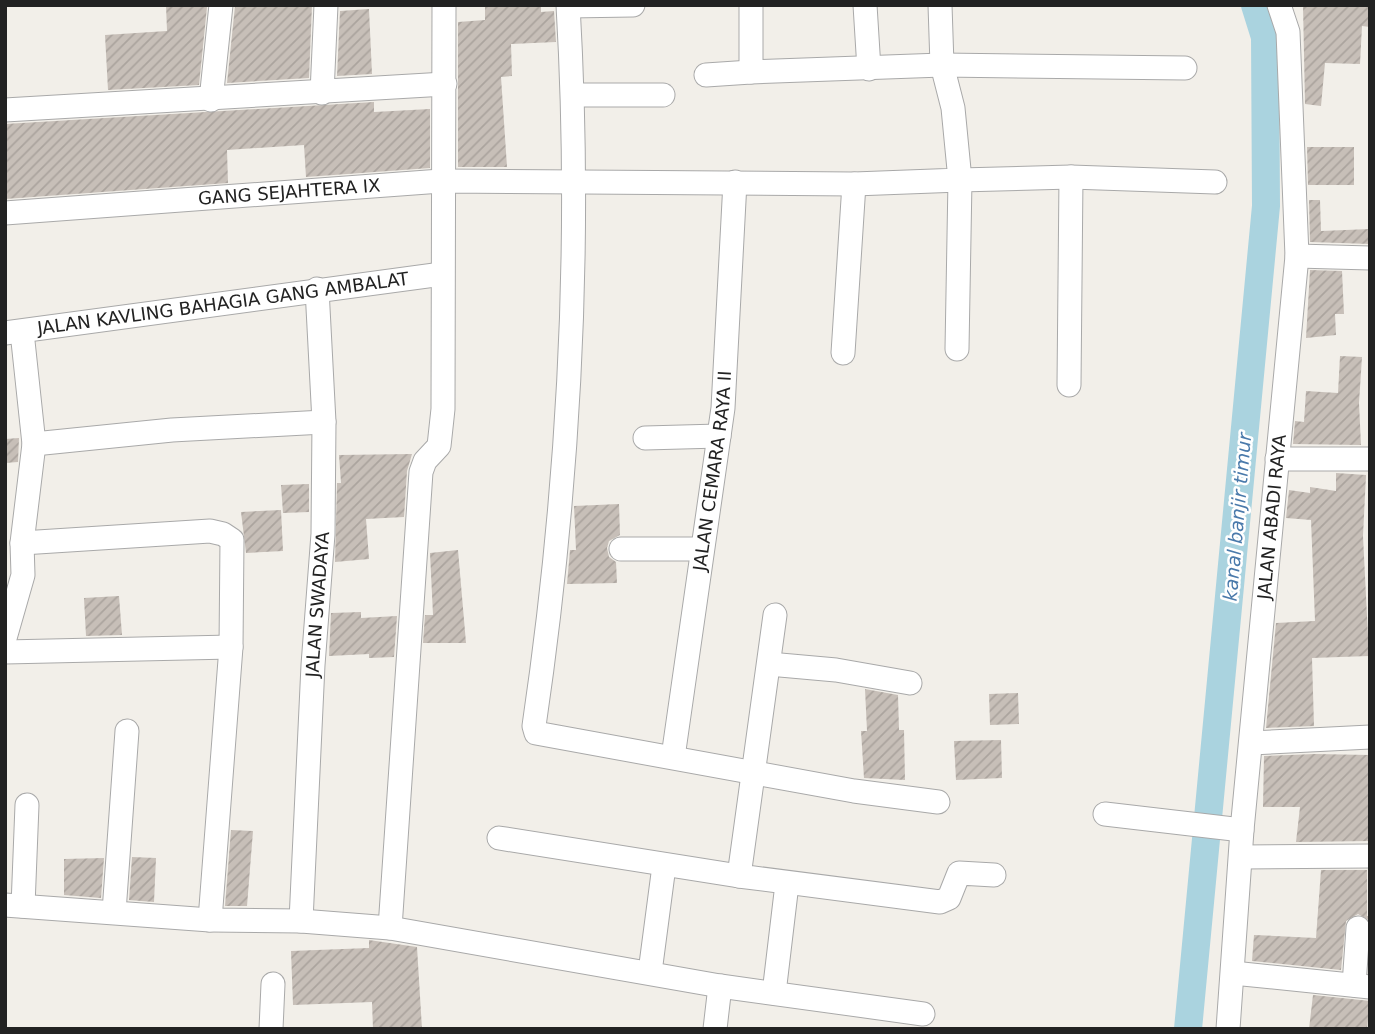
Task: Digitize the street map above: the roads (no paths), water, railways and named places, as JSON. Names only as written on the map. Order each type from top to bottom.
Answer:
[{"type":"street","points":[[211,100],[221,5]]},
{"type":"street","points":[[323,93],[326,5]]},
{"type":"street","points":[[390,928],[421,472],[425,461],[439,446],[443,409],[443,5]]},
{"type":"street","points":[[632,5],[568,6],[573,95],[573,321],[551,596],[534,726],[536,733],[853,791],[938,802]]},
{"type":"street","points":[[751,5],[751,72]]},
{"type":"street","points":[[866,5],[869,69]]},
{"type":"street","points":[[940,5],[942,65],[953,108],[960,180],[957,349]]},
{"type":"street","name":"JALAN ABADI RAYA","points":[[1228,1029],[1242,830],[1297,256],[1289,32],[1279,5]]},
{"type":"street","points":[[705,75],[942,65],[1185,68]]},
{"type":"street","points":[[5,110],[211,100],[445,84]]},
{"type":"street","points":[[573,95],[663,95]]},
{"type":"street","points":[[1069,385],[1071,177]]},
{"type":"street","name":"GANG SEJAHTERA IX","points":[[5,213],[442,181],[854,184],[1071,177],[1215,182]]},
{"type":"street","name":"JALAN CEMARA RAYA II","points":[[673,757],[728,358],[735,182]]},
{"type":"street","points":[[843,353],[854,184]]},
{"type":"street","points":[[1297,256],[1370,258]]},
{"type":"street","name":"JALAN KAVLING BAHAGIA GANG AMBALAT","points":[[13,332],[442,274]]},
{"type":"street","name":"JALAN SWADAYA","points":[[301,921],[313,665],[323,534],[324,422],[317,289]]},
{"type":"street","points":[[5,638],[14,575],[22,543],[34,444],[13,332]]},
{"type":"street","points":[[34,444],[172,430],[324,422]]},
{"type":"street","points":[[645,438],[719,436]]},
{"type":"street","points":[[1278,459],[1370,459]]},
{"type":"street","points":[[22,543],[210,531],[223,534],[232,540],[234,551],[231,647],[211,920]]},
{"type":"street","points":[[621,549],[702,550]]},
{"type":"street","points":[[740,876],[775,615]]},
{"type":"street","points":[[5,652],[231,647]]},
{"type":"street","points":[[769,664],[836,670],[910,683]]},
{"type":"street","points":[[114,912],[127,731]]},
{"type":"street","points":[[1251,743],[1370,737]]},
{"type":"street","points":[[27,804],[14,905],[211,920],[301,921],[390,928],[720,986],[834,1004],[923,1014]]},
{"type":"street","points":[[1105,814],[1242,830]]},
{"type":"street","points":[[499,838],[787,884],[940,902],[949,898],[958,873],[994,875]]},
{"type":"street","points":[[1242,857],[1370,856]]},
{"type":"street","points":[[650,972],[664,866]]},
{"type":"street","points":[[774,993],[787,884]]},
{"type":"street","points":[[1233,972],[1362,986],[1358,928]]},
{"type":"street","points":[[271,1029],[273,984]]},
{"type":"street","points":[[716,1029],[720,986]]},
{"type":"waterway","name":"kanal banjir timur","points":[[1188,1029],[1266,206],[1265,37],[1255,5]]}]
